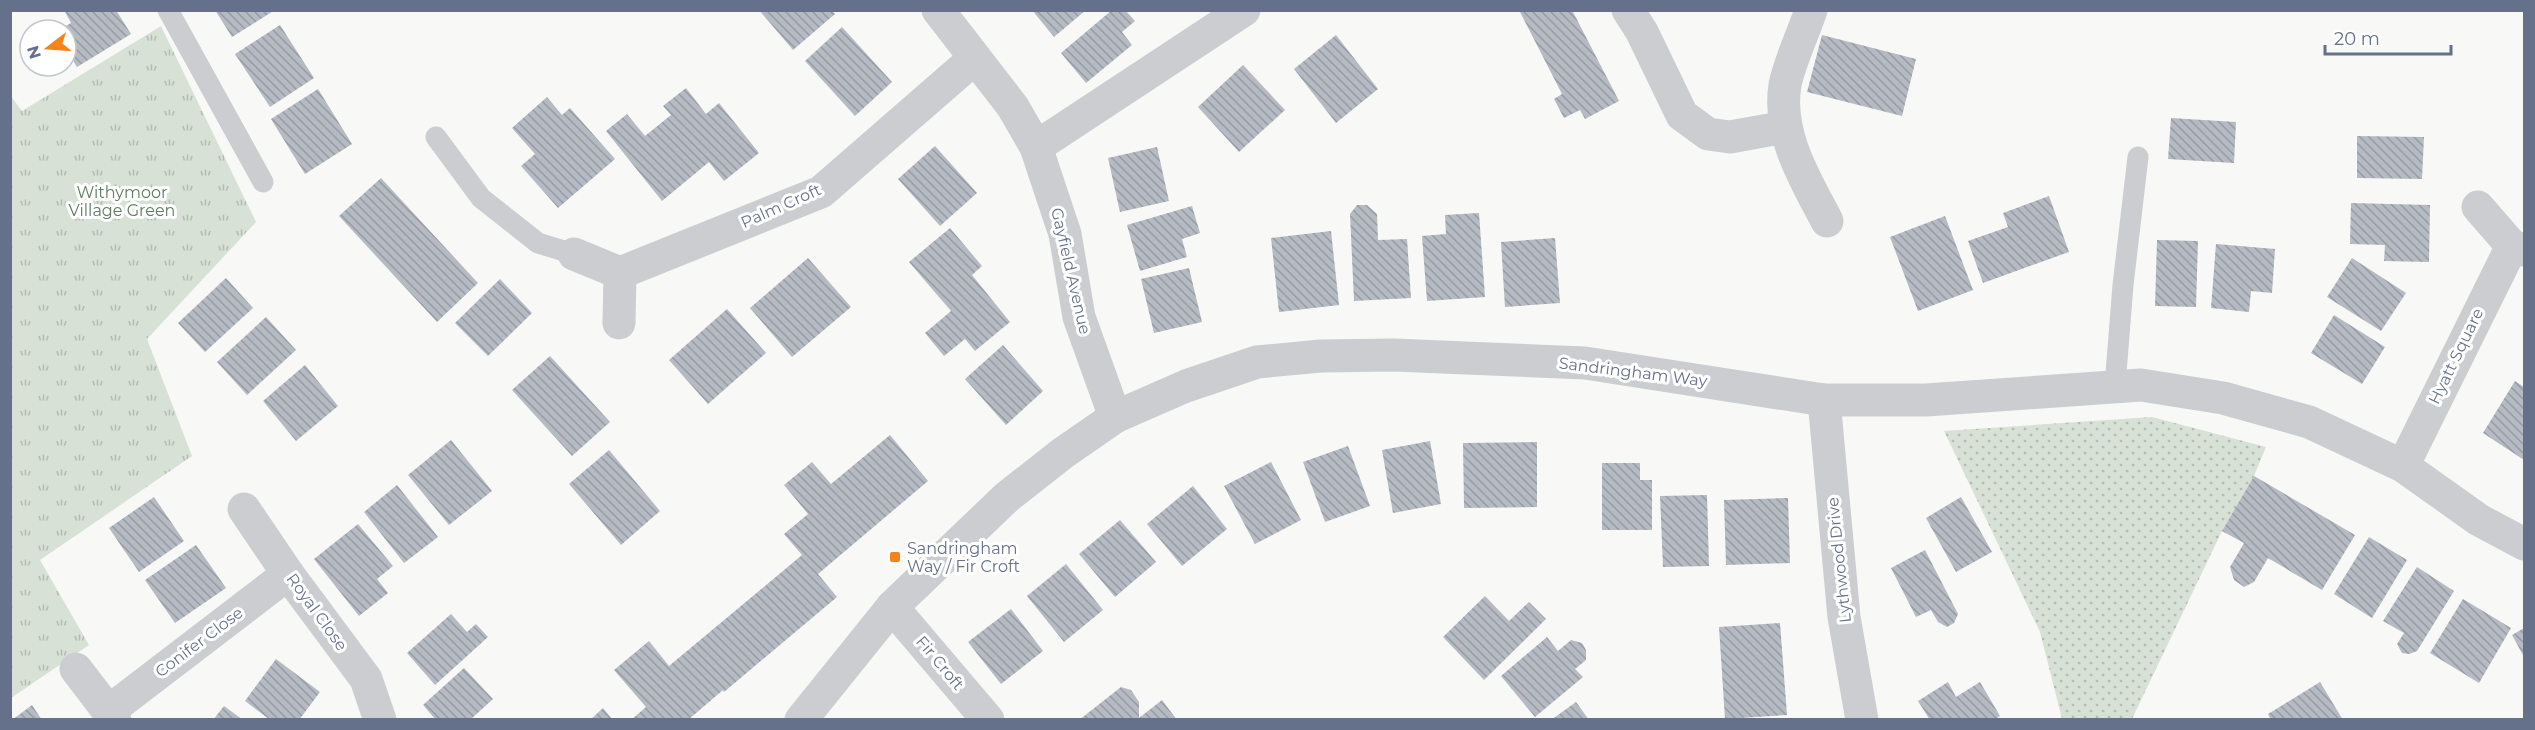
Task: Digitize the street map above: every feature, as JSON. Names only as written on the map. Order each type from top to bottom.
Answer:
[{"type":"street","name":"Gayfield Avenue","points":[[938,10],[1013,107],[1036,147],[1065,234],[1079,317],[1115,417]]},
{"type":"street","points":[[1036,147],[1244,10]]},
{"type":"street","points":[[1628,10],[1642,32],[1682,115],[1708,134],[1730,137],[1785,127]]},
{"type":"street","points":[[1811,10],[1785,85],[1785,127],[1802,173],[1827,221]]},
{"type":"street","name":"Palm Croft","points":[[620,273],[820,192],[975,58]]},
{"type":"street","name":"Hyatt Square","points":[[2403,466],[2518,248],[2478,207]]},
{"type":"street","points":[[574,254],[620,273],[619,323]]},
{"type":"street","name":"Sandringham Way","points":[[801,720],[892,607],[1007,497],[1063,453],[1115,417],[1186,386],[1257,362],[1322,356],[1394,355],[1585,363],[1824,400],[1926,400],[2141,385],[2223,398],[2309,422],[2403,466],[2479,520],[2524,544]]},
{"type":"street","name":"Lythwood Drive","points":[[1824,400],[1844,617],[1862,720]]},
{"type":"street","name":"Royal Close","points":[[244,509],[288,574],[366,679],[380,720]]},
{"type":"street","name":"Conifer Close","points":[[76,669],[112,715],[288,574]]},
{"type":"street","name":"Fir Croft","points":[[892,607],[988,720]]},
{"type":"lane","points":[[168,10],[263,182]]},
{"type":"lane","points":[[436,137],[480,198],[538,243],[574,254]]},
{"type":"lane","points":[[2115,386],[2123,285],[2138,157]]},
{"type":"green space","name":"Withymoor Village Green","points":[[161,26],[256,222],[147,339],[192,456],[40,560],[89,645],[11,698],[10,95],[22,111]]},
{"type":"green space","points":[[2152,417],[2266,447],[2254,476],[2222,531],[2132,719],[2062,719],[2040,632],[1944,431]]},
{"type":"building","points":[[64,10],[116,10],[131,34],[78,66],[78,18],[68,18]]},
{"type":"building","points":[[215,10],[275,10],[232,37]]},
{"type":"building","points":[[759,10],[832,10],[835,14],[793,50]]},
{"type":"building","points":[[1032,10],[1086,10],[1054,37]]},
{"type":"building","points":[[1112,10],[1125,10],[1135,21],[1122,32],[1132,45],[1086,83],[1061,53]]},
{"type":"building","points":[[1519,10],[1572,10],[1619,101],[1585,119],[1580,110],[1564,118],[1554,99],[1562,94]]},
{"type":"building","points":[[280,25],[314,78],[270,107],[235,54]]},
{"type":"building","points":[[842,27],[892,82],[855,116],[805,61]]},
{"type":"building","points":[[1336,35],[1378,89],[1336,123],[1294,69]]},
{"type":"building","points":[[1822,35],[1916,59],[1902,116],[1807,92]]},
{"type":"building","points":[[1243,65],[1285,110],[1239,152],[1198,107]]},
{"type":"building","points":[[686,88],[706,114],[719,103],[759,153],[724,181],[709,162],[662,201],[606,131],[627,114],[645,136],[671,115],[663,106]]},
{"type":"building","points":[[318,89],[352,144],[305,174],[271,119]]},
{"type":"building","points":[[547,97],[562,115],[570,108],[615,159],[558,208],[521,166],[535,154],[512,128]]},
{"type":"building","points":[[2171,118],[2236,122],[2234,163],[2168,159]]},
{"type":"building","points":[[2357,136],[2424,137],[2422,179],[2357,178]]},
{"type":"building","points":[[935,146],[977,193],[940,226],[898,179]]},
{"type":"building","points":[[1157,147],[1169,201],[1120,212],[1108,158]]},
{"type":"building","points":[[381,178],[478,283],[437,322],[339,216]]},
{"type":"building","points":[[2049,196],[2069,252],[1983,283],[1968,241],[2008,227],[2003,213]]},
{"type":"building","points":[[2351,203],[2430,205],[2429,262],[2384,261],[2385,245],[2350,244]]},
{"type":"building","points":[[1357,205],[1367,205],[1377,214],[1378,240],[1407,239],[1411,298],[1354,301],[1350,214]]},
{"type":"building","points":[[1192,206],[1200,233],[1182,239],[1187,257],[1140,271],[1127,225]]},
{"type":"building","points":[[1479,213],[1485,297],[1427,301],[1422,236],[1446,234],[1445,215]]},
{"type":"building","points":[[1945,216],[1973,290],[1918,311],[1890,237]]},
{"type":"building","points":[[950,228],[982,266],[972,275],[1010,322],[975,351],[965,339],[944,356],[925,333],[951,311],[909,262]]},
{"type":"building","points":[[1331,231],[1339,305],[1279,312],[1271,238]]},
{"type":"building","points":[[1555,238],[1560,303],[1505,307],[1501,242]]},
{"type":"building","points":[[2157,240],[2198,241],[2196,307],[2155,306]]},
{"type":"building","points":[[2216,244],[2275,249],[2272,293],[2251,291],[2249,312],[2211,308]]},
{"type":"building","points":[[808,258],[851,307],[792,357],[750,308]]},
{"type":"building","points":[[2352,258],[2406,293],[2381,331],[2327,297]]},
{"type":"building","points":[[1189,268],[1202,322],[1154,333],[1141,279]]},
{"type":"building","points":[[226,278],[253,308],[205,352],[178,323]]},
{"type":"building","points":[[500,279],[532,313],[488,356],[455,323]]},
{"type":"building","points":[[727,309],[766,353],[708,404],[669,360]]},
{"type":"building","points":[[2334,315],[2385,347],[2362,384],[2311,353]]},
{"type":"building","points":[[266,317],[296,350],[247,395],[217,362]]},
{"type":"building","points":[[1003,345],[1043,391],[1006,425],[965,379]]},
{"type":"building","points":[[550,356],[610,422],[572,456],[512,390]]},
{"type":"building","points":[[305,365],[338,406],[296,441],[263,401]]},
{"type":"building","points":[[2515,381],[2524,387],[2524,460],[2483,433]]},
{"type":"building","points":[[890,435],[928,481],[818,574],[837,597],[688,720],[631,720],[646,707],[614,670],[649,641],[669,666],[802,555],[784,534],[808,514],[784,485],[812,462],[831,484]]},
{"type":"building","points":[[451,440],[492,491],[449,525],[408,475]]},
{"type":"building","points":[[1430,441],[1441,504],[1393,513],[1382,450]]},
{"type":"building","points":[[1537,442],[1537,507],[1464,508],[1463,443]]},
{"type":"building","points":[[1348,446],[1370,506],[1325,522],[1303,462]]},
{"type":"building","points":[[609,450],[660,511],[621,545],[569,484]]},
{"type":"building","points":[[1271,462],[1301,520],[1255,544],[1224,486]]},
{"type":"building","points":[[1602,463],[1640,463],[1640,480],[1652,480],[1652,530],[1602,530]]},
{"type":"building","points":[[2254,476],[2355,535],[2322,590],[2268,558],[2254,582],[2244,587],[2234,580],[2230,567],[2244,543],[2222,531]]},
{"type":"building","points":[[397,485],[438,537],[404,563],[364,512]]},
{"type":"building","points":[[1193,486],[1227,529],[1182,566],[1147,524]]},
{"type":"building","points":[[1707,495],[1709,566],[1663,567],[1660,496]]},
{"type":"building","points":[[154,497],[184,541],[139,572],[109,528]]},
{"type":"building","points":[[1961,497],[1992,552],[1956,572],[1926,518]]},
{"type":"building","points":[[1788,498],[1790,563],[1726,565],[1724,500]]},
{"type":"building","points":[[1120,520],[1156,562],[1115,597],[1079,554]]},
{"type":"building","points":[[358,524],[393,566],[377,579],[388,593],[359,616],[314,559]]},
{"type":"building","points":[[2369,537],[2407,560],[2372,618],[2334,594]]},
{"type":"building","points":[[196,545],[226,588],[175,623],[145,580]]},
{"type":"building","points":[[1925,550],[1958,614],[1954,623],[1947,627],[1938,622],[1931,610],[1916,617],[1891,568]]},
{"type":"building","points":[[1066,564],[1103,610],[1064,642],[1027,596]]},
{"type":"building","points":[[2417,567],[2454,591],[2417,651],[2409,654],[2402,653],[2397,644],[2404,633],[2383,621]]},
{"type":"building","points":[[1485,596],[1509,621],[1529,602],[1546,619],[1484,680],[1443,637]]},
{"type":"building","points":[[2463,599],[2511,628],[2479,683],[2430,653]]},
{"type":"building","points":[[1011,609],[1043,651],[1001,684],[968,642]]},
{"type":"building","points":[[451,614],[467,632],[476,624],[488,637],[435,685],[407,653]]},
{"type":"building","points":[[1780,623],[1787,715],[1725,719],[1719,627]]},
{"type":"building","points":[[2524,628],[2524,657],[2512,635]]},
{"type":"building","points":[[1547,637],[1558,651],[1571,640],[1582,643],[1586,650],[1586,660],[1575,669],[1583,677],[1535,717],[1501,676]]},
{"type":"building","points":[[276,659],[320,692],[299,720],[270,720],[245,701]]},
{"type":"building","points":[[464,668],[493,699],[470,720],[436,720],[423,705]]},
{"type":"building","points":[[1948,682],[1956,697],[1980,682],[2000,716],[1994,720],[1930,720],[1918,701]]},
{"type":"building","points":[[2320,682],[2343,720],[2271,720],[2268,714]]},
{"type":"building","points":[[1121,687],[1131,690],[1139,702],[1139,718],[1162,700],[1177,720],[1079,720]]},
{"type":"building","points":[[1576,702],[1589,720],[1551,720]]},
{"type":"building","points":[[32,705],[42,720],[12,720]]},
{"type":"building","points":[[224,706],[243,720],[213,720]]},
{"type":"building","points":[[603,708],[613,720],[590,720]]},
{"type":"place","name":"Sandringham Way / Fir Croft","points":[[895,557]]}]
